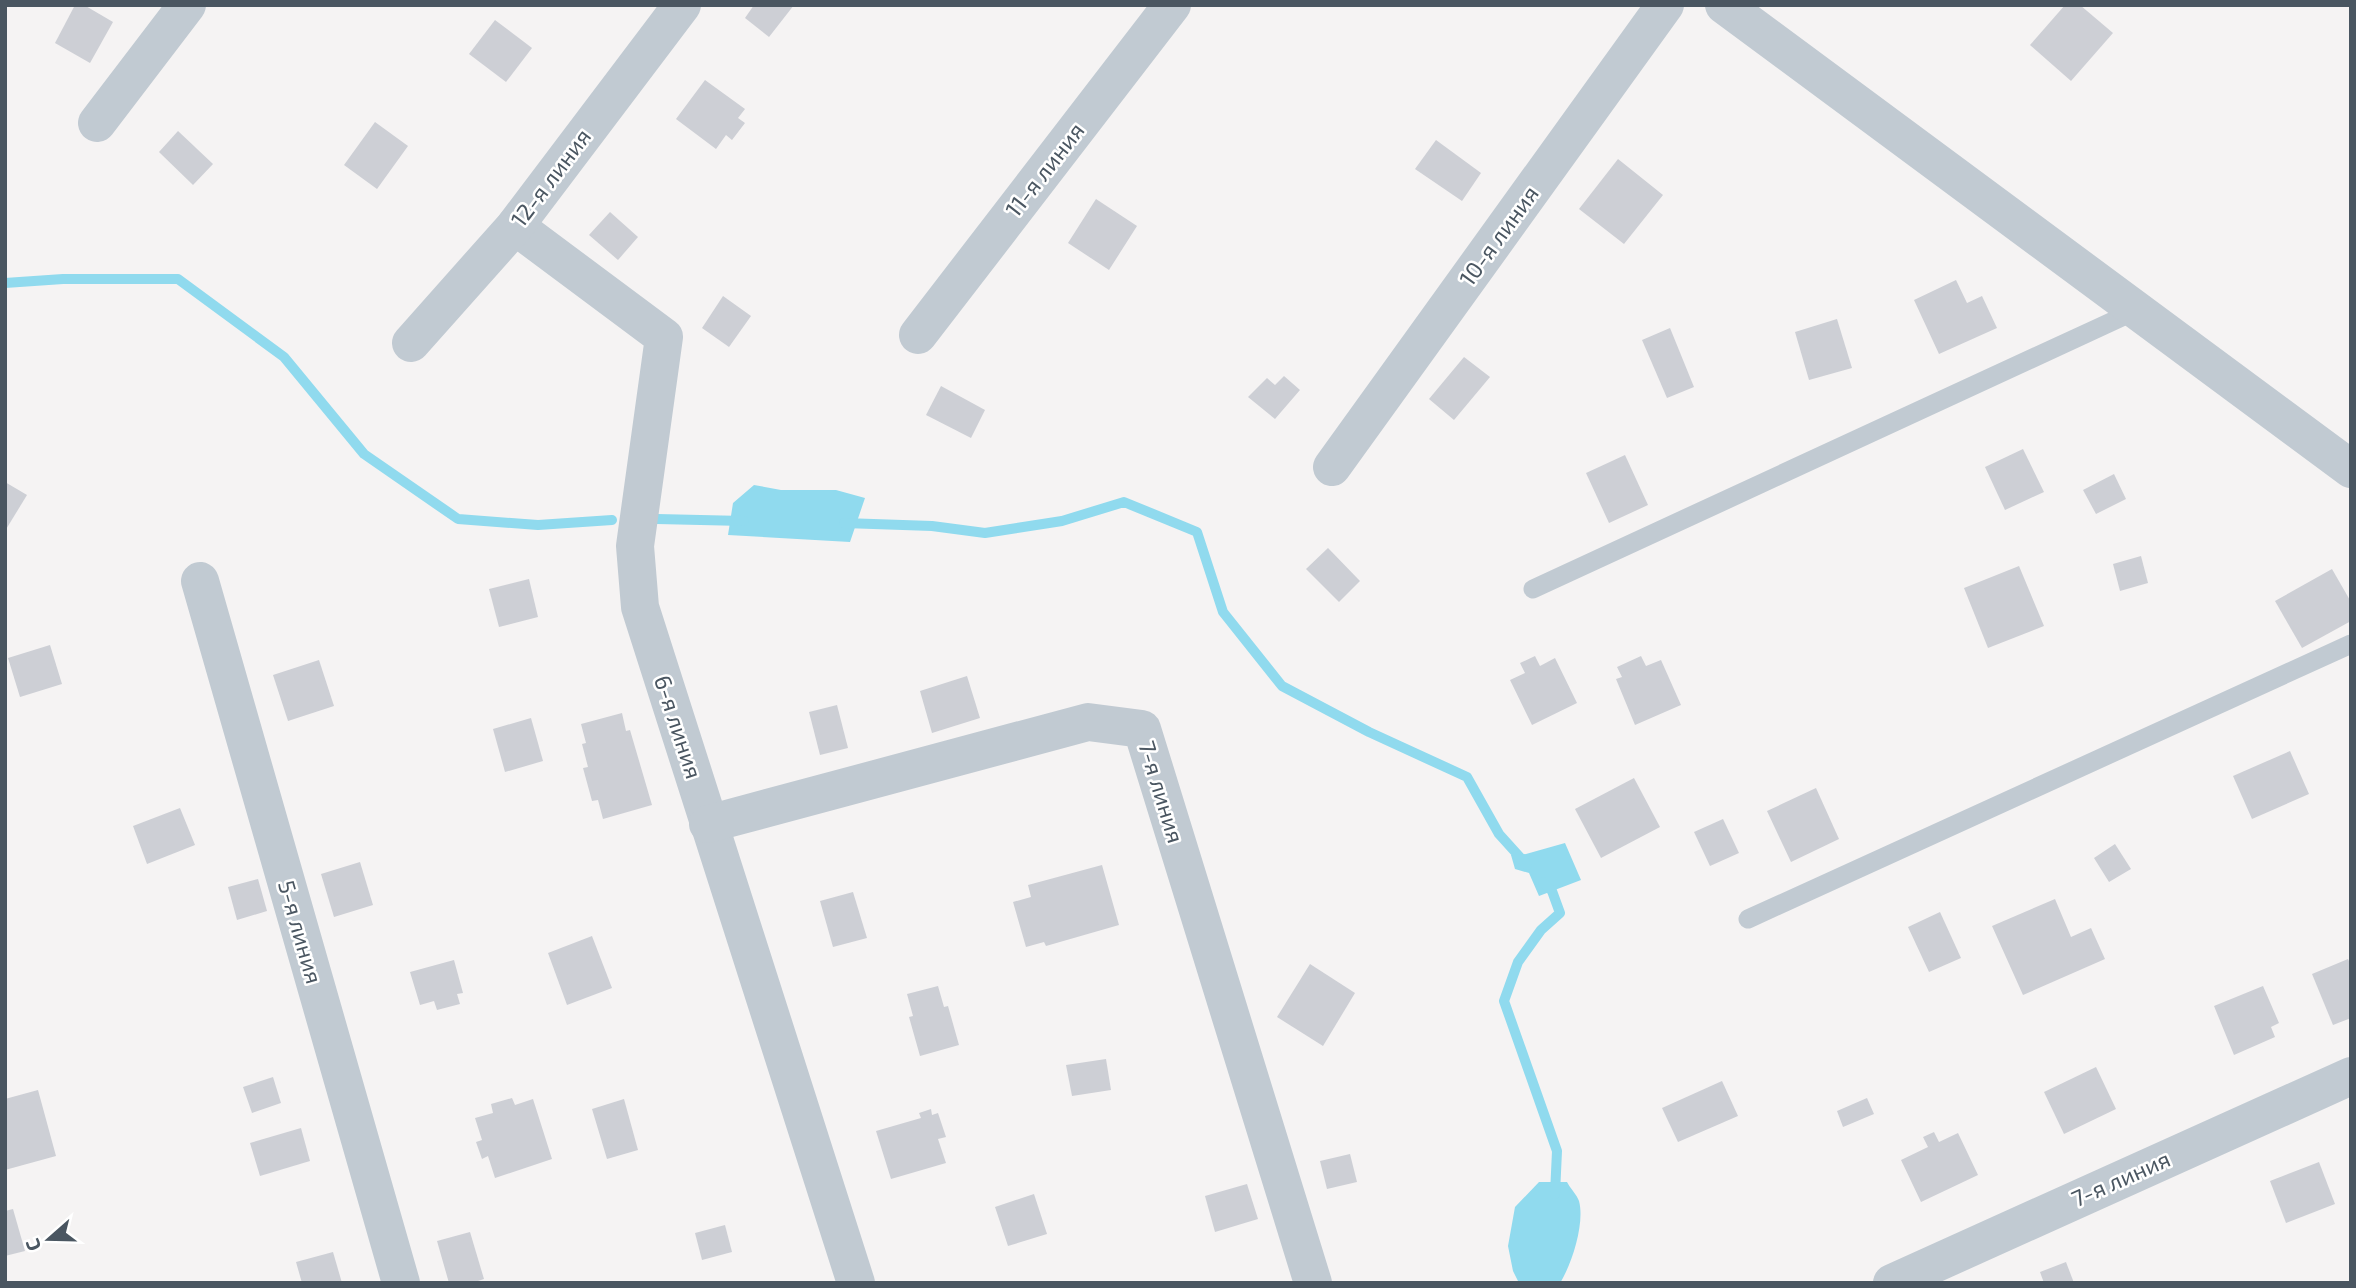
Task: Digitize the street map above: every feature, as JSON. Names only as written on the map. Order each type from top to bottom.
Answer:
[{"type":"street","points":[[100,128],[187,5]]},
{"type":"street","name":"12-я линия","points":[[411,343],[515,226],[682,5]]},
{"type":"street","name":"11-я линия","points":[[918,335],[1172,5]]},
{"type":"street","name":"10-я линия","points":[[1332,467],[1665,5]]},
{"type":"street","points":[[1724,5],[2351,469]]},
{"type":"street","name":"6-я линия","points":[[515,226],[664,337],[635,546],[640,607],[856,1283]]},
{"type":"street","name":"5-я линия","points":[[200,581],[401,1283]]},
{"type":"street","name":"7-я линия","points":[[708,824],[1088,722],[1142,729],[1313,1283]]},
{"type":"street","name":"7-я линия","points":[[1892,1283],[2351,1076]]},
{"type":"lane","points":[[100,128],[198,5]]},
{"type":"lane","points":[[1533,589],[2137,310]]},
{"type":"lane","points":[[1748,919],[2351,644]]},
{"type":"water","points":[[754,485],[781,490],[836,490],[865,498],[850,542],[728,535],[733,503]]},
{"type":"water","points":[[1565,843],[1581,880],[1539,896],[1529,873],[1515,869],[1511,855],[1526,854]]},
{"type":"water","points":[[1539,1182],[1567,1182],[1579,1201],[1580,1220],[1576,1243],[1560,1283],[1519,1283],[1513,1271],[1508,1246],[1515,1207]]},
{"type":"building","points":[[75,5],[84,5],[113,22],[90,63],[55,43]]},
{"type":"building","points":[[754,5],[794,5],[769,37],[745,18]]},
{"type":"building","points":[[2065,5],[2080,5],[2113,33],[2071,81],[2030,45]]},
{"type":"building","points":[[495,20],[532,48],[506,82],[469,54]]},
{"type":"building","points":[[705,80],[745,109],[738,118],[745,123],[732,140],[726,135],[716,149],[676,119]]},
{"type":"building","points":[[375,122],[408,146],[377,189],[344,165]]},
{"type":"building","points":[[178,131],[213,164],[193,185],[159,152]]},
{"type":"building","points":[[1436,140],[1481,173],[1462,201],[1415,169]]},
{"type":"building","points":[[1618,159],[1663,195],[1624,244],[1579,209]]},
{"type":"building","points":[[1096,199],[1137,226],[1109,270],[1068,243]]},
{"type":"building","points":[[610,212],[638,237],[618,260],[589,235]]},
{"type":"building","points":[[1956,280],[1967,303],[1982,296],[1997,328],[1939,354],[1914,300]]},
{"type":"building","points":[[723,296],[751,316],[729,347],[702,328]]},
{"type":"building","points":[[1837,319],[1852,368],[1809,380],[1795,332]]},
{"type":"building","points":[[1670,328],[1694,387],[1667,398],[1642,340]]},
{"type":"building","points":[[1464,357],[1490,377],[1454,420],[1429,399]]},
{"type":"building","points":[[1284,376],[1300,390],[1275,419],[1248,397],[1267,378],[1275,385]]},
{"type":"building","points":[[941,386],[985,410],[971,438],[926,415]]},
{"type":"building","points":[[2023,449],[2044,492],[2005,510],[1985,467]]},
{"type":"building","points":[[1625,455],[1648,505],[1609,523],[1586,473]]},
{"type":"building","points":[[2114,474],[2126,499],[2096,514],[2083,490]]},
{"type":"building","points":[[5,482],[27,495],[5,531]]},
{"type":"building","points":[[1328,548],[1360,581],[1339,602],[1306,569]]},
{"type":"building","points":[[2141,556],[2148,583],[2120,591],[2113,564]]},
{"type":"building","points":[[2019,566],[2044,626],[1988,648],[1964,588]]},
{"type":"building","points":[[2332,569],[2351,602],[2351,621],[2302,648],[2275,601]]},
{"type":"building","points":[[529,579],[538,617],[499,627],[489,589]]},
{"type":"building","points":[[50,645],[62,684],[20,697],[8,658]]},
{"type":"building","points":[[1535,656],[1540,666],[1555,658],[1577,703],[1532,725],[1510,680],[1525,673],[1520,663]]},
{"type":"building","points":[[1641,656],[1646,666],[1661,660],[1681,705],[1635,725],[1616,679],[1622,677],[1617,667]]},
{"type":"building","points":[[319,660],[334,706],[288,721],[273,675]]},
{"type":"building","points":[[967,676],[980,718],[932,733],[920,691]]},
{"type":"building","points":[[837,705],[848,748],[820,755],[809,712]]},
{"type":"building","points":[[622,713],[626,731],[630,730],[652,805],[603,819],[598,800],[592,801],[583,768],[588,767],[582,744],[586,743],[581,724]]},
{"type":"building","points":[[531,718],[543,761],[505,772],[493,729]]},
{"type":"building","points":[[2290,751],[2309,794],[2252,819],[2233,776]]},
{"type":"building","points":[[1634,778],[1660,827],[1601,858],[1575,809]]},
{"type":"building","points":[[1816,788],[1839,839],[1791,862],[1767,811]]},
{"type":"building","points":[[180,808],[195,845],[147,864],[133,826]]},
{"type":"building","points":[[1723,819],[1739,853],[1710,866],[1694,832]]},
{"type":"building","points":[[2115,844],[2131,869],[2109,882],[2094,858]]},
{"type":"building","points":[[360,862],[373,905],[334,917],[321,874]]},
{"type":"building","points":[[1102,865],[1119,925],[1046,946],[1044,942],[1026,947],[1013,902],[1031,897],[1028,885]]},
{"type":"building","points":[[258,879],[267,911],[237,920],[228,887]]},
{"type":"building","points":[[853,892],[867,938],[833,947],[820,901]]},
{"type":"building","points":[[2055,899],[2071,937],[2091,928],[2105,959],[2023,995],[1992,926]]},
{"type":"building","points":[[1940,912],[1961,958],[1929,972],[1908,927]]},
{"type":"building","points":[[592,936],[612,988],[567,1005],[548,953]]},
{"type":"building","points":[[2348,959],[2351,965],[2351,1018],[2333,1025],[2312,974]]},
{"type":"building","points":[[454,960],[463,993],[457,994],[460,1004],[437,1010],[434,1001],[420,1005],[410,972]]},
{"type":"building","points":[[1310,964],[1355,993],[1323,1046],[1277,1017]]},
{"type":"building","points":[[938,986],[944,1007],[948,1006],[959,1045],[920,1056],[909,1017],[913,1016],[907,994]]},
{"type":"building","points":[[2263,986],[2279,1023],[2271,1027],[2275,1037],[2234,1055],[2214,1006]]},
{"type":"building","points":[[1106,1059],[1111,1090],[1072,1096],[1066,1065]]},
{"type":"building","points":[[2096,1067],[2116,1109],[2064,1134],[2044,1092]]},
{"type":"building","points":[[273,1077],[281,1103],[252,1113],[243,1087]]},
{"type":"building","points":[[1722,1081],[1738,1116],[1678,1142],[1662,1108]]},
{"type":"building","points":[[38,1090],[56,1156],[5,1170],[5,1099]]},
{"type":"building","points":[[512,1098],[515,1105],[533,1099],[552,1159],[495,1178],[488,1156],[482,1159],[476,1142],[482,1140],[475,1118],[493,1113],[491,1104]]},
{"type":"building","points":[[1867,1098],[1874,1114],[1843,1127],[1837,1111]]},
{"type":"building","points":[[624,1099],[638,1150],[607,1159],[592,1109]]},
{"type":"building","points":[[931,1109],[932,1115],[938,1113],[946,1137],[938,1139],[946,1163],[891,1179],[876,1131],[921,1118],[919,1113]]},
{"type":"building","points":[[301,1128],[310,1161],[260,1176],[250,1143]]},
{"type":"building","points":[[1934,1132],[1939,1142],[1958,1133],[1978,1175],[1921,1202],[1901,1160],[1928,1147],[1923,1137]]},
{"type":"building","points":[[1350,1154],[1357,1182],[1327,1189],[1320,1161]]},
{"type":"building","points":[[2319,1162],[2335,1204],[2286,1223],[2270,1181]]},
{"type":"building","points":[[1247,1184],[1258,1219],[1215,1232],[1205,1196]]},
{"type":"building","points":[[1034,1194],[1047,1234],[1008,1246],[995,1207]]},
{"type":"building","points":[[13,1209],[25,1251],[5,1256],[5,1211]]},
{"type":"building","points":[[725,1225],[732,1252],[702,1260],[695,1233]]},
{"type":"building","points":[[470,1232],[484,1279],[472,1283],[449,1283],[437,1241]]},
{"type":"building","points":[[333,1252],[342,1283],[302,1283],[296,1262]]},
{"type":"building","points":[[2066,1262],[2074,1283],[2044,1283],[2040,1272]]},
{"type":"waterway","points":[[5,283],[63,279],[178,279],[284,357],[364,454],[458,519],[538,525],[612,520]]},
{"type":"waterway","points":[[844,523],[932,526],[985,533],[1062,521],[1124,502],[1197,532],[1223,612],[1282,686],[1369,732],[1467,777],[1499,834],[1527,865]]},
{"type":"waterway","points":[[657,519],[744,521]]},
{"type":"waterway","points":[[1543,882],[1552,891],[1560,913],[1541,930],[1518,962],[1504,1001],[1557,1151],[1555,1194]]}]
